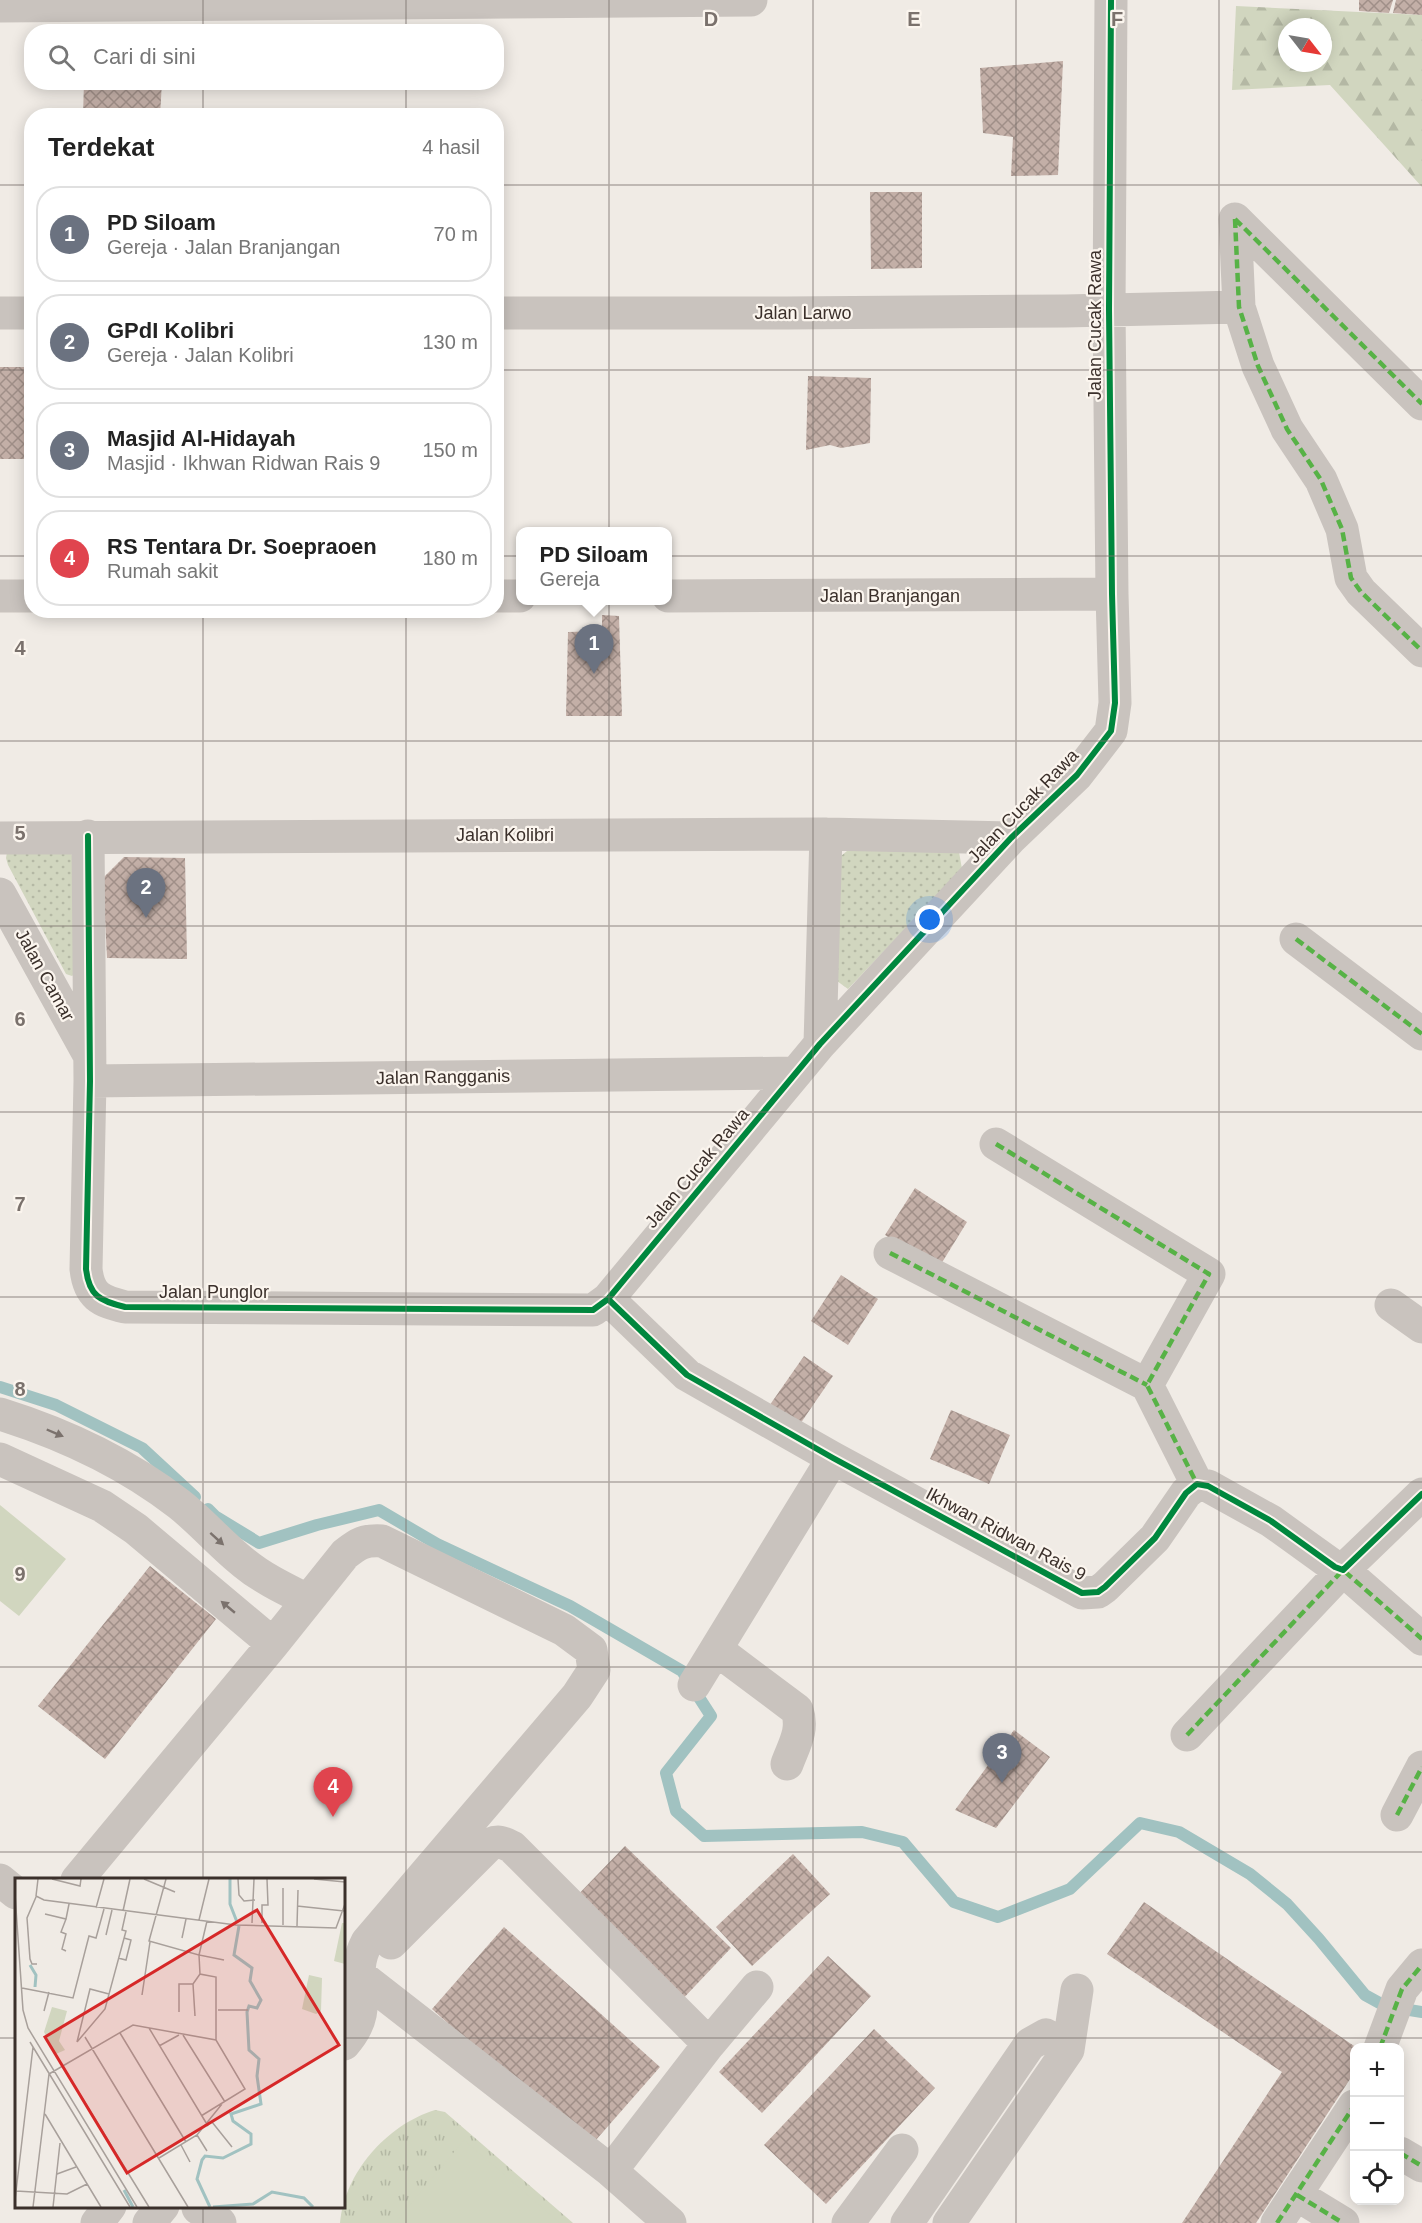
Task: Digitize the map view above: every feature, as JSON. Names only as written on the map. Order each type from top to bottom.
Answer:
[{"type":"street","points":[[0,6],[751,0]]},
{"type":"street","name":"Jalan Cucak Rawa","points":[[552,1309],[593,1310],[608,1299],[820,1044],[1011,837],[1077,775],[1111,731],[1115,703],[1109,309],[1111,0]]},
{"type":"street","points":[[1422,404],[1235,219],[1239,307],[1258,366],[1287,429],[1321,480],[1342,529],[1351,578],[1361,592],[1422,651]]},
{"type":"street","name":"Jalan Larwo","points":[[504,313],[810,313],[1239,307]]},
{"type":"street","points":[[0,313],[24,313]]},
{"type":"street","name":"Jalan Branjangan","points":[[672,596],[1112,594]]},
{"type":"street","points":[[0,596],[24,596]]},
{"type":"street","points":[[820,1044],[826,834]]},
{"type":"street","name":"Jalan Kolibri","points":[[0,838],[826,834],[1011,837]]},
{"type":"street","name":"Jalan Punglor","points":[[88,836],[90,1068],[86,1269],[88,1285],[98,1297],[109,1304],[125,1307],[552,1309]]},
{"type":"street","name":"Jalan Camar","points":[[0,894],[90,1068]]},
{"type":"street","points":[[1296,939],[1422,1034]]},
{"type":"street","name":"Jalan Rangganis","points":[[90,1068],[796,1073]]},
{"type":"street","points":[[996,1144],[1209,1274],[1147,1385]]},
{"type":"street","points":[[890,1253],[1147,1385],[1197,1484],[1208,1486],[1271,1521],[1335,1567],[1343,1570],[1422,1639]]},
{"type":"street","name":"Ikhwan Ridwan Rais 9","points":[[608,1299],[687,1375],[833,1458],[1082,1593],[1098,1592],[1105,1587],[1155,1538],[1186,1493],[1197,1484]]},
{"type":"street","points":[[1391,1305],[1422,1327]]},
{"type":"street","points":[[0,1414],[56,1433],[138,1475],[181,1505],[244,1564],[284,1589],[307,1600]]},
{"type":"street","points":[[694,1685],[833,1458]]},
{"type":"street","points":[[0,1459],[102,1506],[135,1529],[273,1644]]},
{"type":"street","points":[[1187,1736],[1343,1570],[1422,1494]]},
{"type":"street","points":[[79,1878],[345,1554],[356,1545],[367,1540],[382,1542],[564,1630],[591,1650],[594,1670],[577,1696],[367,1942],[351,1982],[362,2006],[360,2018],[345,2043]]},
{"type":"street","points":[[717,1650],[797,1710],[801,1721],[800,1730],[787,1764]]},
{"type":"street","points":[[1397,1815],[1422,1767]]},
{"type":"street","points":[[351,1982],[490,1844],[497,1841],[512,1847],[709,2044]]},
{"type":"street","points":[[0,1880],[15,1892]]},
{"type":"street","points":[[1383,2038],[1412,1977]]},
{"type":"street","points":[[351,1982],[611,2171],[670,2223]]},
{"type":"street","points":[[611,2171],[709,2044],[757,1987]]},
{"type":"street","points":[[949,2223],[1068,2050],[1077,1990]]},
{"type":"street","points":[[907,2223],[1030,2044],[1046,2035],[1068,2050]]},
{"type":"street","points":[[1277,2223],[1350,2119]]},
{"type":"street","points":[[848,2223],[902,2150]]},
{"type":"street","points":[[1404,2155],[1422,2166]]},
{"type":"street","points":[[1297,2195],[1343,2223]]},
{"type":"street","points":[[97,2223],[108,2208]]},
{"type":"street","points":[[149,2223],[161,2208]]},
{"type":"green space","points":[[1236,6],[1422,15],[1422,187],[1330,85],[1232,90]]},
{"type":"green space","points":[[951,847],[959,852],[962,869],[848,989],[837,981],[841,856],[847,851]]},
{"type":"green space","points":[[7,852],[71,852],[77,972],[72,976],[66,974],[8,865]]},
{"type":"green space","points":[[0,1505],[66,1559],[19,1616],[0,1601]]},
{"type":"green space","points":[[435,2110],[445,2112],[573,2223],[340,2223],[345,2200],[359,2170],[384,2139],[417,2117]]},
{"type":"green space","points":[[464,2140],[560,2223],[395,2223]]},
{"type":"building","points":[[1359,0],[1393,0],[1389,13],[1359,11]]},
{"type":"building","points":[[1396,0],[1422,0],[1422,15],[1393,13]]},
{"type":"building","points":[[1063,61],[1058,175],[1011,176],[1013,137],[983,133],[980,68]]},
{"type":"building","points":[[84,90],[162,90],[160,108],[83,108]]},
{"type":"building","points":[[870,192],[922,192],[922,268],[871,269]]},
{"type":"building","points":[[0,367],[24,367],[24,459],[0,459]]},
{"type":"building","points":[[808,376],[871,378],[870,443],[841,448],[830,445],[806,450]]},
{"type":"building","points":[[602,615],[619,616],[622,716],[566,716],[568,632],[602,631]]},
{"type":"building","points":[[124,857],[185,858],[187,959],[107,958],[103,878]]},
{"type":"building","points":[[915,1188],[967,1222],[938,1269],[885,1235]]},
{"type":"building","points":[[841,1275],[878,1299],[848,1345],[811,1321]]},
{"type":"building","points":[[804,1356],[833,1376],[796,1430],[767,1409]]},
{"type":"building","points":[[951,1410],[1010,1435],[989,1484],[930,1459]]},
{"type":"building","points":[[150,1566],[216,1619],[105,1759],[38,1706]]},
{"type":"building","points":[[1014,1730],[1050,1757],[996,1828],[955,1810]]},
{"type":"building","points":[[625,1846],[731,1948],[678,2004],[571,1902]]},
{"type":"building","points":[[793,1854],[830,1894],[752,1966],[716,1927]]},
{"type":"building","points":[[1144,1902],[1350,2043],[1350,2079],[1256,2223],[1182,2223],[1282,2072],[1107,1954]]},
{"type":"building","points":[[504,1927],[660,2067],[588,2149],[432,2009]]},
{"type":"building","points":[[828,1956],[871,1996],[762,2113],[719,2072]]},
{"type":"building","points":[[874,2029],[935,2088],[826,2204],[764,2145]]},
{"type":"waterway","points":[[0,1387],[56,1405],[142,1448],[195,1497]]},
{"type":"waterway","points":[[208,1509],[215,1516],[259,1543],[317,1525],[379,1510],[437,1544],[570,1606],[682,1671],[711,1716],[666,1773],[676,1811],[704,1836],[862,1832],[903,1842],[954,1902],[998,1917],[1070,1889],[1140,1823],[1179,1832],[1250,1874],[1287,1904],[1365,1995],[1385,2006],[1422,2012]]},
{"type":"marked path","points":[[1235,219],[1239,307],[1258,366],[1287,429],[1321,480],[1342,529],[1351,578],[1361,592],[1422,651]]},
{"type":"marked path","points":[[1235,219],[1422,404]]},
{"type":"marked path","points":[[1296,939],[1422,1034]]},
{"type":"marked path","points":[[996,1144],[1209,1274],[1147,1385],[1197,1484]]},
{"type":"marked path","points":[[890,1253],[1147,1385]]},
{"type":"marked path","points":[[1187,1735],[1343,1570],[1422,1639]]},
{"type":"marked path","points":[[1397,1815],[1422,1767]]},
{"type":"marked path","points":[[1382,2043],[1402,1989],[1422,1965]]},
{"type":"marked path","points":[[1277,2223],[1350,2112]]},
{"type":"marked path","points":[[1404,2155],[1422,2166]]},
{"type":"marked path","points":[[1297,2195],[1343,2223]]},
{"type":"cycle path","points":[[88,836],[90,1081],[86,1269],[90,1285],[97,1296],[125,1307],[593,1310],[608,1299],[820,1044],[1011,838],[1077,775],[1111,731],[1115,703],[1109,309],[1111,0]]},
{"type":"cycle path","points":[[608,1299],[687,1375],[833,1458],[1082,1593],[1098,1592],[1105,1587],[1155,1538],[1186,1493],[1197,1484],[1208,1486],[1271,1521],[1335,1567],[1343,1570],[1422,1494]]},
{"type":"place","name":"PD Siloam","points":[[594,674]]},
{"type":"place","name":"GPdI Kolibri","points":[[146,918]]},
{"type":"place","name":"Masjid Al-Hidayah","points":[[1002,1783]]},
{"type":"place","name":"RS Tentara Dr. Soepraoen","points":[[333,1817]]}]
